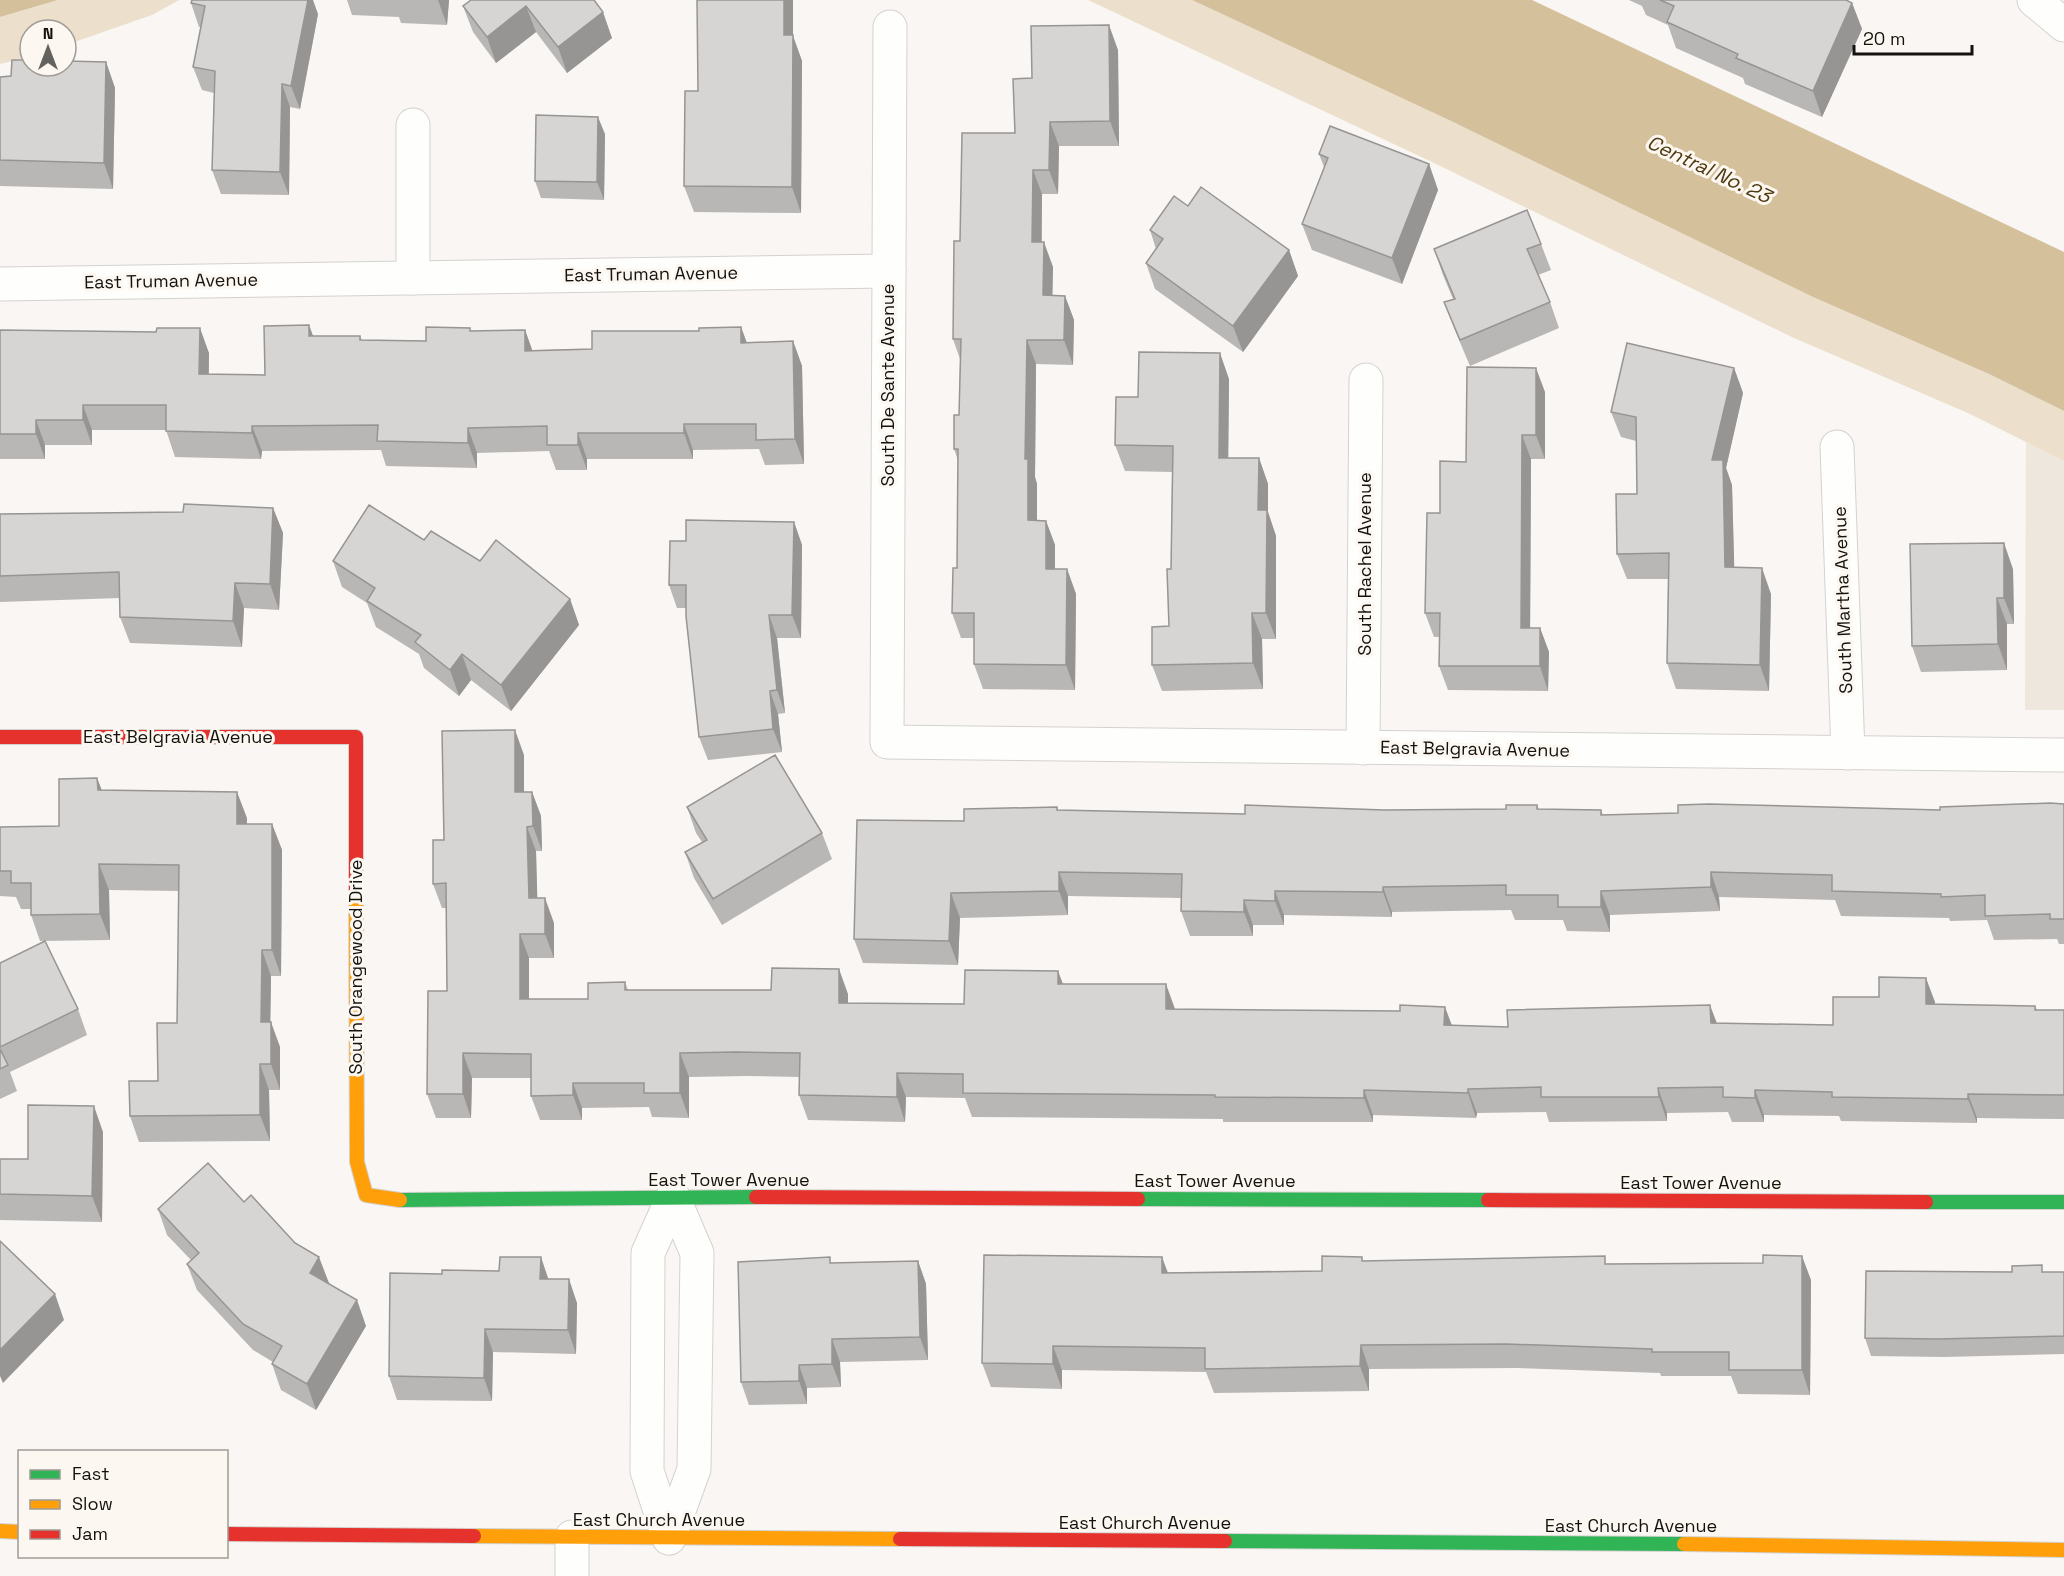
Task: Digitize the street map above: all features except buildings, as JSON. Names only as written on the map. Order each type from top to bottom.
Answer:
[{"type":"street","points":[[2034,0],[2064,25]]},
{"type":"street","name":"South De Sante Avenue","points":[[887,742],[890,27]]},
{"type":"street","points":[[413,125],[413,278]]},
{"type":"street","name":"East Truman Avenue","points":[[0,284],[888,271]]},
{"type":"street","name":"South Rachel Avenue","points":[[1363,748],[1366,380]]},
{"type":"street","name":"South Martha Avenue","points":[[1837,447],[1848,753]]},
{"type":"street","name":"East Belgravia Avenue","points":[[0,737],[356,737]]},
{"type":"street","name":"South Orangewood Drive","points":[[356,737],[357,1162],[366,1195]]},
{"type":"street","name":"East Belgravia Avenue","points":[[887,742],[2064,755]]},
{"type":"street","name":"East Tower Avenue","points":[[366,1195],[403,1200],[673,1197],[2064,1202]]},
{"type":"street","points":[[669,1538],[647,1471],[648,1252],[673,1197]]},
{"type":"street","points":[[669,1538],[694,1470],[698,1253],[673,1197]]},
{"type":"street","points":[[0,1531],[18,1532]]},
{"type":"street","name":"East Church Avenue","points":[[228,1534],[1848,1545],[2064,1550]]},
{"type":"street","points":[[572,1537],[572,1576]]},
{"type":"shaded area","points":[[58,0],[179,0],[152,15],[78,41],[78,18],[18,18],[18,60],[0,64],[0,17]]},
{"type":"shaded area","points":[[1088,0],[1192,0],[1451,121],[1813,297],[1989,374],[2064,411],[2064,461],[1970,414],[1794,338],[1432,162]]},
{"type":"shaded area","points":[[2026,442],[2064,461],[2064,710],[2025,710]]},
{"type":"water","points":[[0,0],[58,0],[0,17]]},
{"type":"water","name":"Central No. 23","points":[[1192,0],[1532,0],[2064,252],[2064,411],[1989,374],[1813,297],[1451,121]]},
{"type":"traffic: fast","points":[[400,1200],[756,1197]]},
{"type":"traffic: fast","points":[[1138,1199],[1488,1200]]},
{"type":"traffic: fast","points":[[1926,1202],[2064,1202]]},
{"type":"traffic: fast","points":[[1225,1541],[1684,1544]]},
{"type":"traffic: slow","points":[[356,890],[357,1162],[366,1195],[400,1200]]},
{"type":"traffic: slow","points":[[0,1531],[18,1532]]},
{"type":"traffic: slow","points":[[474,1536],[900,1539]]},
{"type":"traffic: slow","points":[[1684,1544],[2064,1550]]},
{"type":"traffic: jam","points":[[0,737],[356,737],[356,890]]},
{"type":"traffic: jam","points":[[756,1197],[1138,1199]]},
{"type":"traffic: jam","points":[[1488,1200],[1926,1202]]},
{"type":"traffic: jam","points":[[228,1534],[474,1536]]},
{"type":"traffic: jam","points":[[900,1539],[1225,1541]]}]
